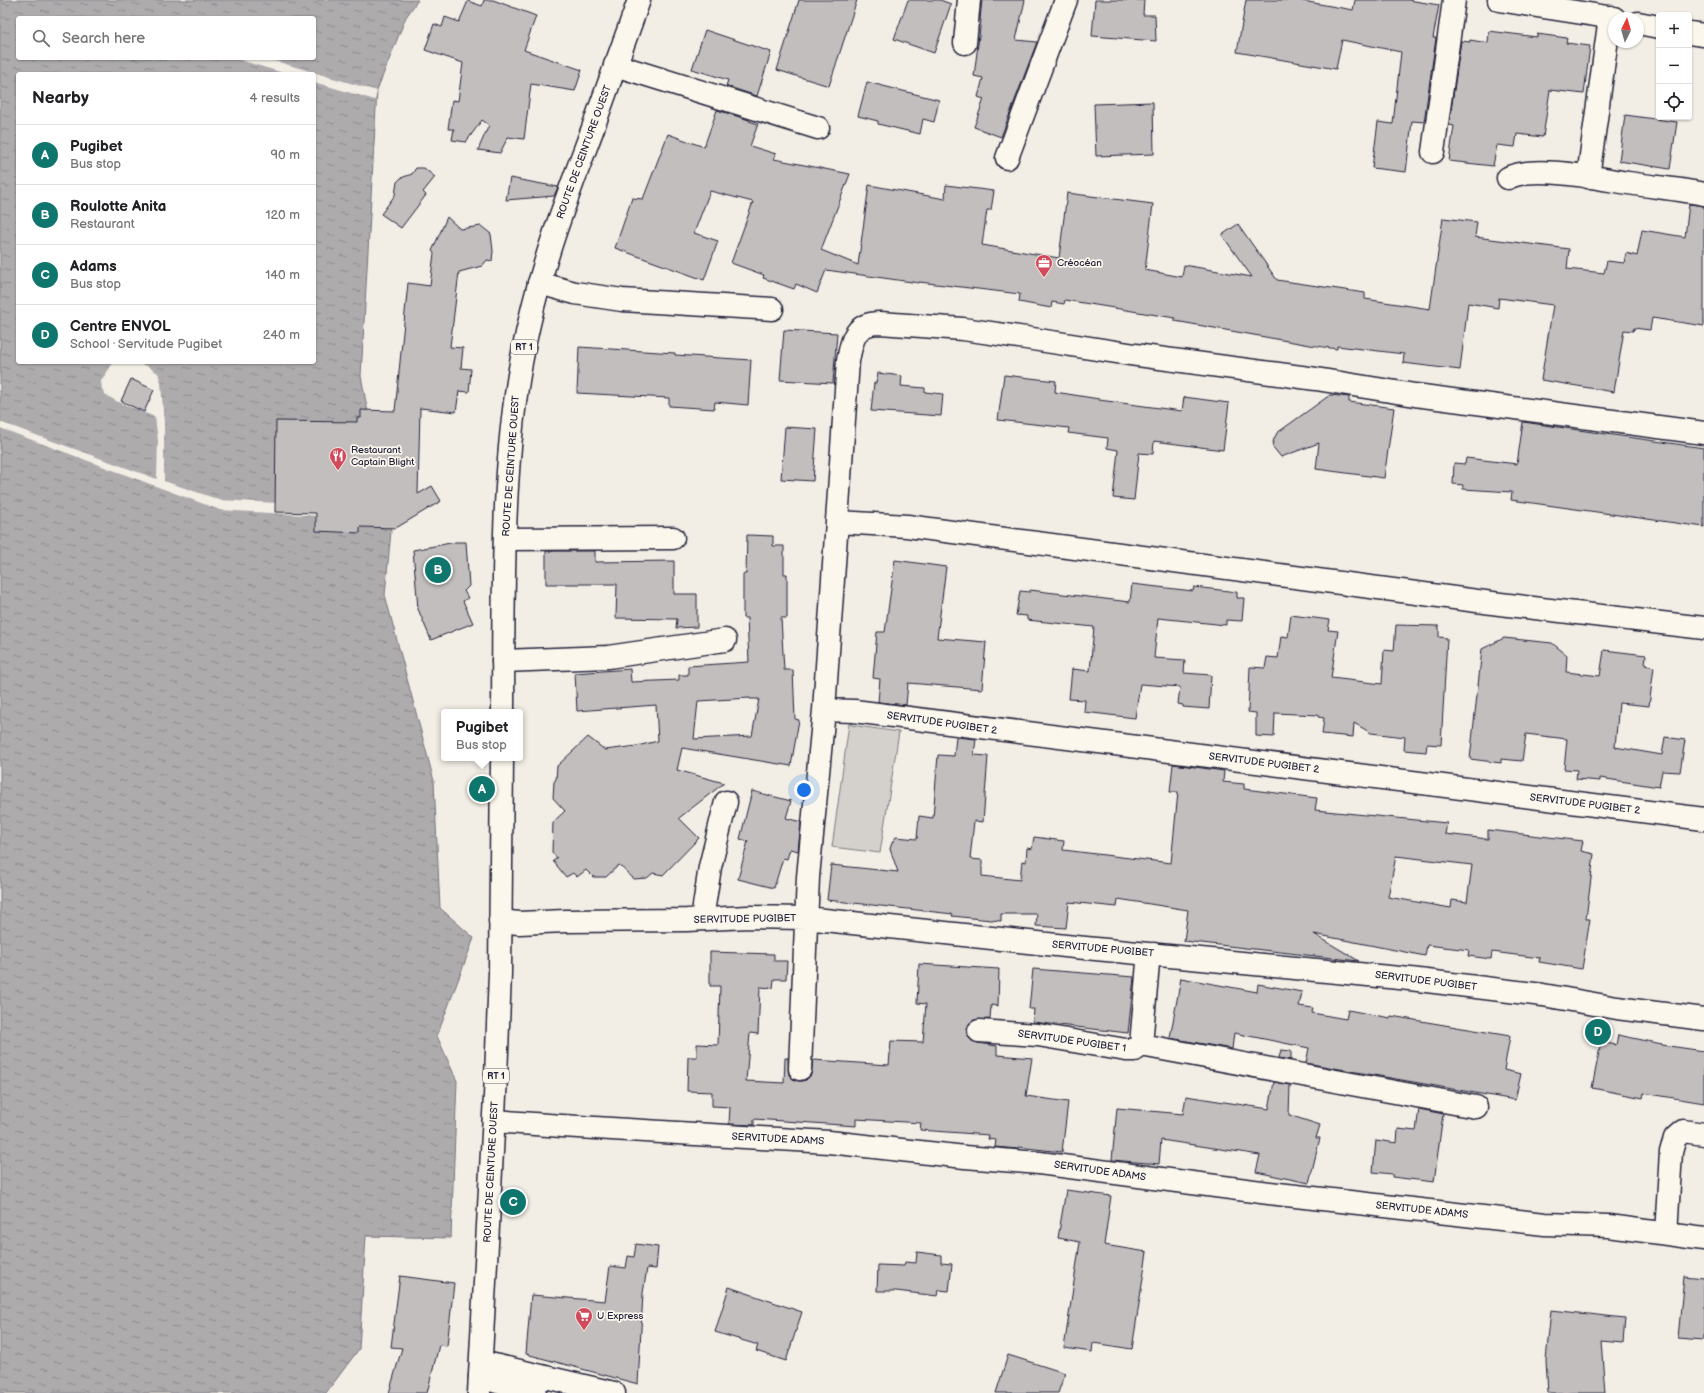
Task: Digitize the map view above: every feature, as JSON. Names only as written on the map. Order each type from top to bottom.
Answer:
[{"type":"street","name":"ROUTE DE CEINTURE OUEST","points":[[503,709],[506,538],[510,452],[515,403],[528,330],[539,283],[560,216],[640,0]]},
{"type":"street","points":[[965,43],[969,0]]},
{"type":"street","points":[[1007,158],[1066,0]]},
{"type":"street","points":[[1433,152],[1454,0]]},
{"type":"street","points":[[1499,0],[1608,17]]},
{"type":"street","points":[[1644,24],[1656,26]]},
{"type":"street","points":[[1692,33],[1704,35]]},
{"type":"street","points":[[1588,177],[1608,44]]},
{"type":"street","points":[[615,65],[818,128]]},
{"type":"street","points":[[1508,178],[1517,173],[1538,172],[1588,177],[1704,194]]},
{"type":"street","points":[[539,283],[575,293],[622,300],[772,309]]},
{"type":"street","points":[[800,1069],[810,855],[824,710],[848,361],[851,345],[856,334],[864,326],[870,323],[963,330],[1026,338],[1129,354],[1316,379],[1415,395],[1704,433]]},
{"type":"street","points":[[838,522],[907,526],[1492,603],[1704,628]]},
{"type":"street","points":[[506,538],[673,538]]},
{"type":"street","points":[[503,661],[608,657],[725,640]]},
{"type":"street","name":"SERVITUDE PUGIBET 2","points":[[824,710],[869,713],[1704,819]]},
{"type":"street","name":"ROUTE DE CEINTURE OUEST","points":[[480,1377],[494,1120],[500,921],[502,761]]},
{"type":"street","points":[[702,919],[710,867],[726,802]]},
{"type":"street","name":"SERVITUDE PUGIBET","points":[[500,921],[519,923],[748,917],[806,918],[1154,954],[1410,978],[1543,995],[1617,1008],[1704,1019]]},
{"type":"street","name":"SERVITUDE PUGIBET 1","points":[[979,1031],[1038,1035],[1126,1050],[1135,1050],[1141,1045],[1148,963],[1154,954]]},
{"type":"street","points":[[1141,1045],[1476,1108]]},
{"type":"street","name":"SERVITUDE ADAMS","points":[[494,1120],[562,1126],[829,1142],[965,1157],[1039,1163],[1269,1193],[1545,1224],[1609,1226],[1704,1239]]},
{"type":"street","points":[[1666,1234],[1671,1152],[1675,1138],[1683,1131],[1704,1134]]},
{"type":"street","points":[[480,1377],[535,1393]]},
{"type":"street","points":[[480,1377],[614,1393]]},
{"type":"shaded area","points":[[852,723],[851,725],[899,732],[880,853],[832,847],[849,724]]},
{"type":"water","points":[[0,0],[418,0],[406,17],[377,90],[361,376],[391,531],[385,595],[434,781],[440,908],[474,938],[437,1036],[457,1081],[451,1238],[366,1236],[359,1349],[326,1393],[0,1393]]},
{"type":"pier","points":[[240,60],[272,60],[313,72],[280,72]]},
{"type":"pier","points":[[316,73],[377,91],[375,100],[316,83]]},
{"type":"pier","points":[[112,364],[140,364],[158,373],[161,383],[164,424],[164,481],[220,500],[387,509],[389,520],[220,510],[0,428],[0,422],[157,479],[158,440],[155,417],[116,401],[106,395],[102,389],[101,381]]},
{"type":"building","points":[[484,0],[493,0],[536,16],[524,50],[582,70],[575,91],[531,84],[524,139],[508,137],[500,153],[478,150],[489,125],[482,120],[466,142],[452,140],[454,129],[448,129],[452,100],[458,101],[463,63],[425,50],[434,24],[442,27],[445,17],[459,22],[468,1],[482,6]]},
{"type":"building","points":[[799,0],[857,0],[829,86],[777,70]]},
{"type":"building","points":[[908,0],[940,0],[951,4],[934,53],[894,39]]},
{"type":"building","points":[[982,0],[1025,0],[1016,40],[1037,42],[1001,137],[974,127],[984,99],[978,97],[983,78],[974,76]]},
{"type":"building","points":[[1095,0],[1144,0],[1143,15],[1155,15],[1156,41],[1092,36]]},
{"type":"building","points":[[1246,0],[1297,0],[1353,10],[1355,0],[1408,0],[1439,5],[1433,38],[1436,38],[1424,122],[1412,121],[1406,172],[1372,168],[1378,122],[1393,124],[1401,52],[1342,40],[1336,69],[1237,52]]},
{"type":"building","points":[[705,30],[771,52],[757,96],[726,86],[728,80],[692,69]]},
{"type":"building","points":[[1489,31],[1537,37],[1537,34],[1567,38],[1566,43],[1590,46],[1584,94],[1550,90],[1543,137],[1517,134],[1515,147],[1497,145],[1493,166],[1449,161],[1454,126],[1449,125],[1461,41],[1470,42],[1470,40],[1488,43]]},
{"type":"building","points":[[867,82],[939,100],[934,122],[923,119],[920,134],[878,124],[878,121],[858,116]]},
{"type":"building","points":[[1153,102],[1154,154],[1096,156],[1094,104]]},
{"type":"building","points":[[717,110],[758,124],[750,146],[776,154],[774,159],[850,174],[821,250],[858,265],[869,185],[945,199],[946,185],[994,191],[991,210],[987,210],[982,245],[1059,258],[1067,193],[1153,204],[1145,270],[1182,277],[1184,265],[1252,277],[1222,235],[1238,224],[1277,280],[1365,293],[1365,299],[1430,309],[1443,218],[1477,222],[1475,237],[1569,249],[1567,269],[1604,273],[1607,261],[1624,263],[1626,253],[1637,256],[1642,230],[1685,237],[1689,204],[1704,206],[1704,326],[1652,318],[1650,330],[1634,328],[1633,331],[1624,330],[1614,392],[1541,380],[1553,305],[1499,298],[1498,308],[1468,303],[1460,370],[1403,363],[1404,354],[1337,346],[1337,349],[1310,345],[1175,321],[1175,318],[1065,300],[1064,304],[1052,302],[1051,308],[1019,302],[1020,294],[919,283],[826,270],[817,293],[796,284],[794,289],[763,278],[764,275],[731,263],[753,202],[710,191],[694,233],[718,241],[704,280],[615,248],[632,198],[643,199],[668,134],[704,147]]},
{"type":"building","points":[[1625,115],[1677,122],[1670,169],[1619,161]]},
{"type":"building","points":[[416,168],[424,168],[435,177],[423,192],[426,195],[401,228],[381,214],[395,195],[397,182],[401,178],[412,174]]},
{"type":"building","points":[[510,178],[558,187],[554,196],[506,200]]},
{"type":"building","points":[[447,217],[460,229],[481,226],[491,234],[493,251],[492,261],[487,260],[482,266],[459,272],[450,347],[463,348],[461,368],[471,369],[469,392],[459,391],[456,412],[420,408],[418,494],[432,486],[441,501],[396,528],[360,527],[360,533],[316,531],[316,513],[275,512],[276,421],[357,422],[357,418],[361,418],[361,410],[395,411],[408,283],[430,286],[434,253],[432,251]]},
{"type":"building","points":[[784,330],[837,333],[833,383],[780,380]]},
{"type":"building","points":[[579,347],[675,353],[675,355],[751,360],[748,405],[715,402],[714,409],[669,406],[669,398],[577,393]]},
{"type":"building","points":[[878,373],[902,376],[901,386],[925,388],[925,392],[943,394],[941,416],[871,411],[874,383],[876,383]]},
{"type":"building","points":[[1004,375],[1056,381],[1055,392],[1099,400],[1182,411],[1184,397],[1229,403],[1223,450],[1154,441],[1153,454],[1139,453],[1134,500],[1113,498],[1118,450],[1107,448],[1108,438],[1068,433],[1069,428],[998,420]]},
{"type":"building","points":[[131,379],[154,390],[144,412],[121,401]]},
{"type":"building","points":[[1330,395],[1349,397],[1349,402],[1394,408],[1384,478],[1316,469],[1319,443],[1281,457],[1272,446],[1277,433]]},
{"type":"building","points":[[1523,422],[1704,448],[1704,527],[1511,500],[1512,492],[1463,489],[1463,485],[1453,484],[1454,463],[1465,464],[1466,458],[1517,464]]},
{"type":"building","points":[[785,427],[817,429],[813,481],[781,479]]},
{"type":"building","points":[[747,535],[773,536],[773,546],[784,546],[784,574],[787,574],[787,618],[781,618],[784,670],[793,670],[795,719],[799,720],[791,766],[682,748],[677,770],[724,783],[679,818],[699,838],[663,875],[653,873],[647,878],[634,879],[619,865],[606,877],[593,877],[586,870],[577,877],[573,873],[566,877],[553,861],[557,858],[552,852],[553,822],[565,811],[553,798],[557,766],[588,737],[605,750],[637,746],[658,741],[656,705],[577,711],[575,673],[630,669],[631,682],[679,680],[679,675],[688,675],[688,666],[749,662],[747,618],[743,618],[743,574],[746,574]],"holes":[[[759,699],[752,736],[694,739],[698,701]]]},
{"type":"building","points":[[456,542],[466,542],[469,586],[464,591],[468,598],[463,601],[473,623],[431,640],[418,609],[413,550]]},
{"type":"building","points":[[546,551],[595,551],[595,562],[674,561],[674,594],[697,594],[697,627],[676,628],[677,619],[616,618],[617,584],[546,584]]},
{"type":"building","points":[[895,560],[946,567],[937,638],[986,642],[982,689],[908,683],[906,705],[878,702],[880,679],[873,678],[877,632],[885,632]]},
{"type":"building","points":[[1132,584],[1193,591],[1194,587],[1237,592],[1237,598],[1244,598],[1242,621],[1226,620],[1226,625],[1158,618],[1154,658],[1185,660],[1184,673],[1211,675],[1209,709],[1183,707],[1183,705],[1178,704],[1180,687],[1140,684],[1135,718],[1084,712],[1085,700],[1069,699],[1072,669],[1090,671],[1094,627],[1027,620],[1027,616],[1016,615],[1020,591],[1030,592],[1030,590],[1130,602]]},
{"type":"building","points":[[1291,615],[1330,620],[1328,630],[1338,631],[1331,678],[1382,684],[1384,650],[1394,651],[1396,625],[1439,626],[1439,637],[1447,638],[1441,745],[1427,744],[1426,752],[1404,750],[1405,737],[1371,733],[1354,723],[1353,737],[1322,734],[1324,718],[1318,717],[1318,715],[1275,713],[1274,737],[1256,736],[1256,713],[1248,712],[1250,667],[1265,668],[1267,657],[1278,658],[1281,636],[1288,637]]},
{"type":"building","points":[[1504,638],[1552,643],[1567,655],[1566,672],[1600,676],[1604,650],[1646,655],[1645,665],[1654,667],[1649,706],[1619,703],[1615,747],[1662,755],[1665,737],[1685,740],[1680,772],[1662,771],[1659,787],[1600,778],[1600,781],[1576,779],[1577,770],[1564,769],[1567,739],[1526,734],[1522,761],[1501,759],[1501,763],[1470,759],[1482,649]]},
{"type":"building","points":[[956,737],[976,739],[974,755],[988,756],[983,822],[974,821],[970,859],[982,860],[982,876],[1020,880],[1022,861],[1026,862],[1027,848],[1032,849],[1034,837],[1064,841],[1063,850],[1171,863],[1178,792],[1170,792],[1173,764],[1224,771],[1223,782],[1244,784],[1244,789],[1317,798],[1315,810],[1447,823],[1445,834],[1488,839],[1488,830],[1583,841],[1581,851],[1594,854],[1586,919],[1590,919],[1582,969],[1539,962],[1540,958],[1492,952],[1491,959],[1468,956],[1469,950],[1427,945],[1425,956],[1314,934],[1359,961],[1184,941],[1188,910],[1118,899],[1117,907],[1069,902],[1066,928],[1036,926],[1037,914],[1001,914],[1001,921],[827,900],[831,865],[898,872],[890,849],[892,843],[896,837],[917,839],[919,816],[933,818],[938,755],[954,756]],"holes":[[[1396,856],[1472,865],[1467,902],[1452,900],[1451,908],[1388,897]]]},
{"type":"building","points":[[752,791],[791,801],[786,818],[801,822],[798,851],[790,849],[787,859],[783,858],[774,888],[738,879],[748,841],[740,839]]},
{"type":"building","points":[[710,952],[774,954],[774,961],[787,961],[786,979],[774,979],[773,988],[760,987],[758,1034],[750,1033],[746,1081],[784,1083],[785,1058],[788,1058],[789,1075],[794,1080],[800,1081],[806,1080],[811,1075],[813,1060],[889,1065],[891,1041],[923,1042],[926,1004],[917,1003],[919,964],[999,969],[998,1006],[991,1005],[990,1019],[974,1020],[969,1024],[967,1030],[968,1036],[972,1041],[997,1046],[997,1055],[1032,1058],[1026,1096],[1068,1102],[1062,1152],[1018,1147],[1018,1149],[995,1147],[996,1140],[988,1139],[989,1135],[920,1130],[921,1123],[856,1119],[856,1126],[754,1119],[754,1125],[729,1124],[730,1107],[712,1106],[712,1092],[687,1091],[688,1057],[697,1057],[697,1044],[718,1045],[720,986],[710,986]]},
{"type":"building","points":[[1033,969],[1134,977],[1128,1033],[1033,1022],[1034,1009],[1029,1009]]},
{"type":"building","points":[[1181,978],[1257,992],[1258,984],[1302,992],[1299,1006],[1313,1008],[1312,1013],[1346,1019],[1348,1010],[1390,1018],[1391,1016],[1510,1036],[1504,1070],[1521,1074],[1515,1100],[1306,1063],[1309,1048],[1234,1033],[1232,1049],[1170,1038]]},
{"type":"building","points":[[1618,1035],[1662,1045],[1704,1051],[1704,1103],[1644,1093],[1643,1098],[1592,1088],[1601,1042],[1616,1045]]},
{"type":"building","points":[[1281,1050],[1291,1051],[1291,1060],[1279,1058]]},
{"type":"building","points":[[1274,1082],[1290,1085],[1289,1115],[1320,1125],[1316,1138],[1320,1138],[1309,1183],[1256,1172],[1260,1155],[1161,1140],[1159,1164],[1112,1160],[1117,1108],[1183,1114],[1186,1096],[1269,1109]]},
{"type":"building","points":[[1419,1109],[1443,1114],[1434,1182],[1392,1177],[1392,1174],[1373,1172],[1376,1140],[1397,1143],[1398,1129],[1416,1131]]},
{"type":"building","points":[[1066,1190],[1111,1196],[1104,1245],[1147,1252],[1132,1349],[1093,1343],[1092,1352],[1064,1348],[1080,1242],[1058,1238]]},
{"type":"building","name":"U Express","points":[[636,1244],[658,1247],[656,1269],[647,1268],[643,1293],[638,1384],[526,1354],[531,1295],[605,1301],[610,1266],[626,1268],[628,1256],[634,1257]]},
{"type":"building","points":[[917,1252],[941,1255],[941,1263],[952,1264],[949,1291],[939,1290],[938,1296],[896,1291],[877,1291],[878,1265],[904,1266],[905,1262],[916,1263]]},
{"type":"building","points":[[400,1276],[454,1283],[447,1346],[439,1345],[427,1393],[389,1393],[402,1348],[391,1347]]},
{"type":"building","points":[[1684,1276],[1704,1278],[1704,1340],[1678,1338]]},
{"type":"building","points":[[729,1287],[802,1312],[786,1361],[756,1351],[758,1345],[715,1332]]},
{"type":"building","points":[[1551,1310],[1625,1318],[1623,1343],[1601,1341],[1605,1393],[1548,1393],[1546,1360]]},
{"type":"building","points":[[1008,1355],[1065,1373],[1058,1393],[996,1393]]},
{"type":"place","name":"Créocéan","points":[[1044,278]]},
{"type":"place","name":"Restaurant Captain Blight","points":[[338,471]]},
{"type":"place","name":"Roulotte Anita","points":[[438,570]]},
{"type":"place","name":"Pugibet","points":[[482,789]]},
{"type":"place","name":"Centre ENVOL","points":[[1598,1032]]},
{"type":"place","name":"Adams","points":[[513,1202]]},
{"type":"place","name":"U Express","points":[[584,1331]]}]
